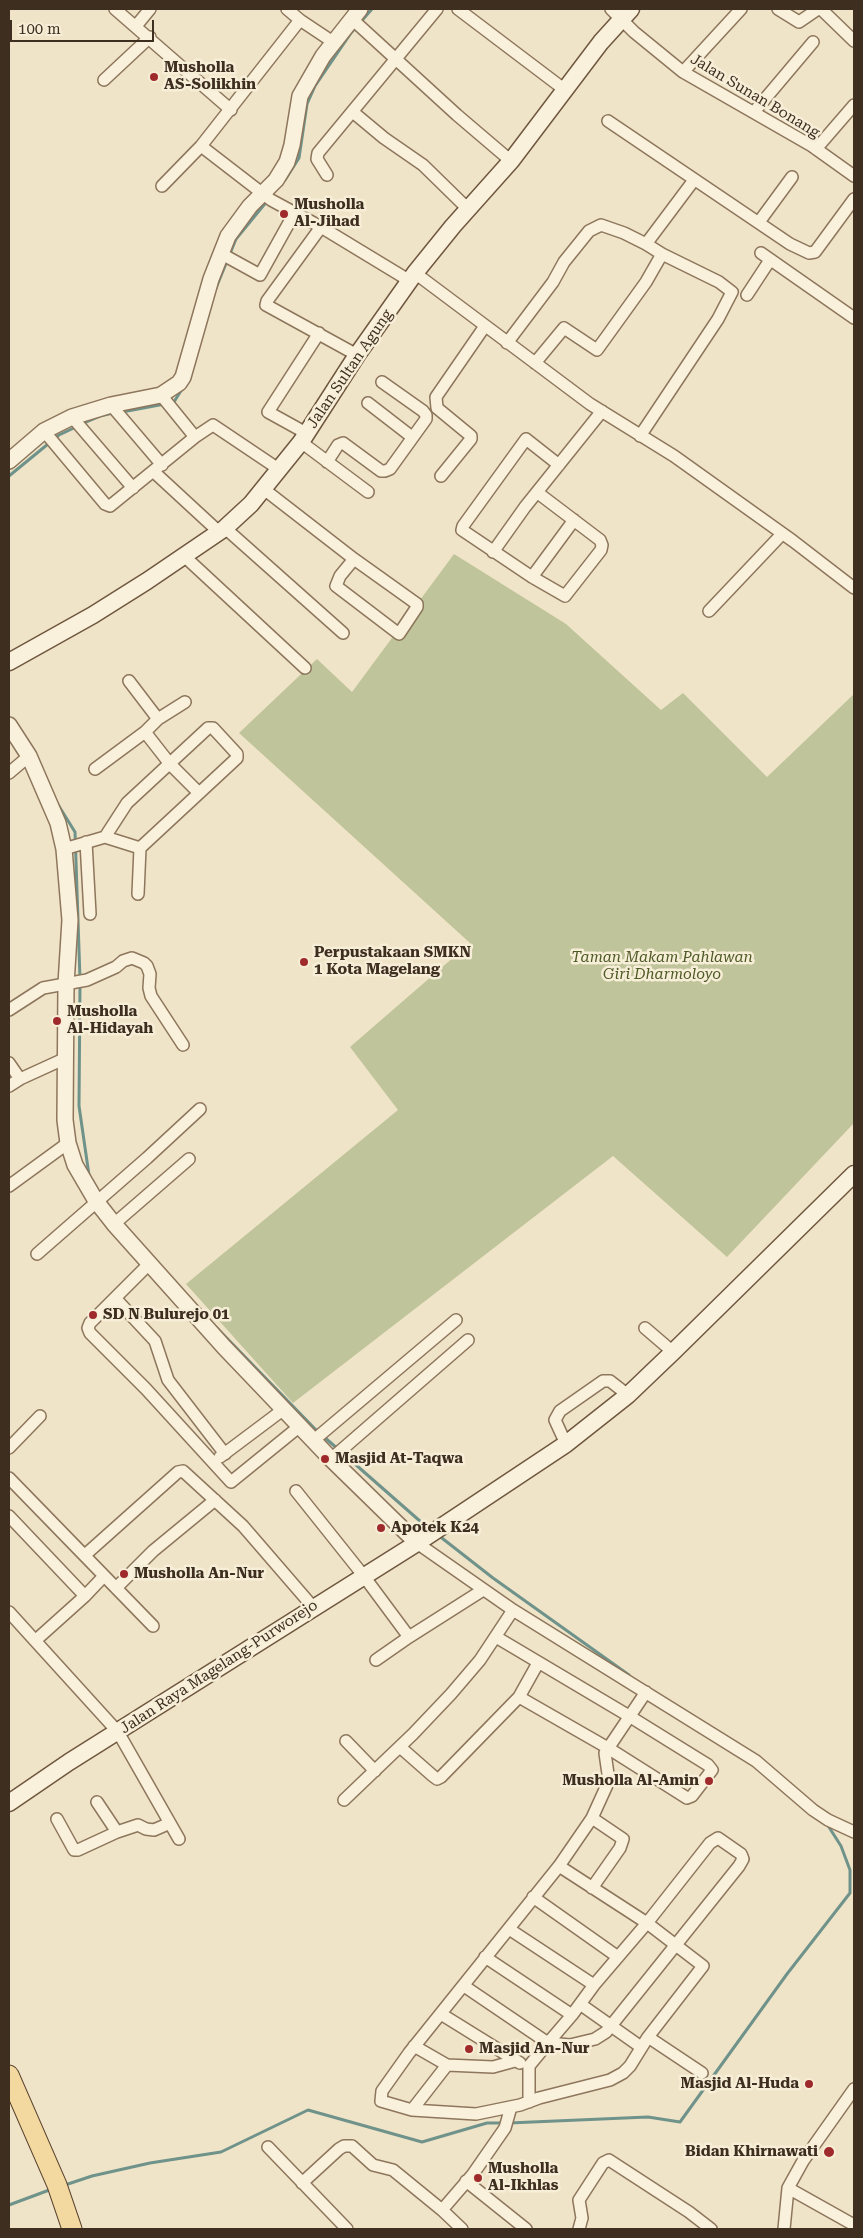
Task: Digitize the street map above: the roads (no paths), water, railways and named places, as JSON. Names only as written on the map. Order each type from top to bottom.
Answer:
[{"type":"main road","name":"Jalan Sultan Agung","points":[[9,662],[93,615],[222,530],[265,490],[304,438],[357,355],[413,277],[468,209],[511,161],[601,42],[621,12]]},
{"type":"main road","name":"Jalan Raya Magelang-Purworejo","points":[[9,1803],[363,1575],[424,1538],[566,1444],[628,1395],[854,1174]]},
{"type":"main road","points":[[9,2075],[59,2193],[72,2229]]},
{"type":"street","points":[[115,9],[231,110]]},
{"type":"street","points":[[136,26],[150,9]]},
{"type":"street","points":[[287,9],[333,42]]},
{"type":"street","points":[[327,175],[317,156],[438,9]]},
{"type":"street","points":[[458,9],[565,90]]},
{"type":"street","points":[[683,72],[741,9]]},
{"type":"street","points":[[778,9],[799,22],[819,9],[854,40]]},
{"type":"street","name":"Jalan Sunan Bonang","points":[[621,12],[683,72],[816,149],[854,176]]},
{"type":"street","points":[[9,461],[44,431],[72,417],[111,405],[161,395],[172,390],[183,377],[220,253],[228,236],[266,196],[287,162],[292,145],[300,96],[333,42],[357,19],[457,115],[511,161]]},
{"type":"street","points":[[162,186],[201,146],[231,110],[300,20]]},
{"type":"street","points":[[104,80],[150,38]]},
{"type":"street","points":[[754,112],[813,42]]},
{"type":"street","points":[[816,149],[854,104]]},
{"type":"street","points":[[354,113],[384,138],[423,166],[468,209]]},
{"type":"street","points":[[608,121],[790,244],[812,253],[854,199]]},
{"type":"street","points":[[201,146],[266,196],[413,277],[485,326],[602,411],[674,456],[854,588]]},
{"type":"street","points":[[759,222],[792,177]]},
{"type":"street","points":[[646,244],[694,180]]},
{"type":"street","points":[[220,253],[260,275],[295,212]]},
{"type":"street","points":[[507,343],[553,282],[564,262],[589,231],[601,225],[624,233],[719,282],[732,292],[718,319],[640,436]]},
{"type":"street","points":[[321,227],[266,305],[319,332],[357,355]]},
{"type":"street","points":[[535,363],[564,328],[597,350],[646,282],[662,254]]},
{"type":"street","points":[[747,295],[766,257],[854,318]]},
{"type":"street","points":[[441,476],[471,439],[471,436],[437,408],[436,397],[485,326]]},
{"type":"street","points":[[319,332],[268,412],[304,438],[327,462],[368,492]]},
{"type":"street","points":[[327,462],[338,445],[343,442],[381,471],[386,472],[426,419],[426,415],[382,382]]},
{"type":"street","points":[[161,395],[195,437]]},
{"type":"street","points":[[368,403],[412,438]]},
{"type":"street","points":[[111,405],[158,469],[222,530],[343,633]]},
{"type":"street","points":[[493,552],[602,411]]},
{"type":"street","points":[[72,417],[133,488]]},
{"type":"street","points":[[44,431],[108,506],[113,505],[195,437],[215,426],[280,470]]},
{"type":"street","points":[[538,493],[600,540],[602,545],[601,550],[565,596],[463,532],[462,526],[526,439],[559,465]]},
{"type":"street","points":[[265,490],[354,559],[417,604],[399,634],[336,586],[340,576],[354,559]]},
{"type":"street","points":[[532,577],[574,520]]},
{"type":"street","points":[[710,611],[782,534]]},
{"type":"street","points":[[183,555],[305,668]]},
{"type":"street","points":[[129,681],[158,719]]},
{"type":"street","points":[[95,769],[145,732],[158,719],[185,702]]},
{"type":"street","points":[[9,725],[29,756],[58,823],[74,846],[90,914]]},
{"type":"street","points":[[106,836],[127,803],[208,728],[216,730],[238,756],[140,848],[138,894]]},
{"type":"street","points":[[145,732],[170,764],[199,793]]},
{"type":"street","points":[[9,773],[29,756]]},
{"type":"street","points":[[74,846],[106,836],[140,848]]},
{"type":"street","points":[[74,846],[70,920],[73,984],[66,1058],[65,1120],[68,1143],[75,1165],[120,1220],[150,1263],[224,1347],[300,1426],[318,1437],[338,1454],[424,1538],[483,1590],[756,1761],[822,1817],[854,1832]]},
{"type":"street","points":[[9,1010],[35,992],[54,986],[73,984],[116,967],[123,961],[132,958],[144,963],[150,970],[149,988],[151,996],[183,1045]]},
{"type":"street","points":[[9,1086],[66,1058]]},
{"type":"street","points":[[9,1063],[20,1079]]},
{"type":"street","points":[[37,1254],[200,1109]]},
{"type":"street","points":[[9,1186],[68,1143]]},
{"type":"street","points":[[120,1220],[189,1158]]},
{"type":"street","points":[[150,1263],[90,1323],[88,1330],[146,1389],[232,1483],[300,1426]]},
{"type":"street","points":[[115,1298],[155,1341],[168,1380],[225,1454]]},
{"type":"street","points":[[318,1437],[456,1320]]},
{"type":"street","points":[[645,1328],[673,1352]]},
{"type":"street","points":[[338,1454],[468,1340]]},
{"type":"street","points":[[566,1444],[556,1420],[560,1411],[603,1381],[610,1381],[628,1395]]},
{"type":"street","points":[[212,1462],[284,1408]]},
{"type":"street","points":[[9,1448],[40,1416]]},
{"type":"street","points":[[85,1555],[178,1472],[185,1472],[243,1526],[313,1607]]},
{"type":"street","points":[[9,1478],[153,1626]]},
{"type":"street","points":[[296,1491],[363,1575],[409,1637]]},
{"type":"street","points":[[116,1588],[160,1545],[215,1500]]},
{"type":"street","points":[[9,1516],[85,1596]]},
{"type":"street","points":[[36,1640],[85,1596],[104,1576]]},
{"type":"street","points":[[376,1660],[483,1590]]},
{"type":"street","points":[[344,1800],[400,1748],[451,1694],[496,1636],[513,1610]]},
{"type":"street","points":[[9,1612],[118,1732],[179,1839]]},
{"type":"street","points":[[496,1636],[538,1663],[630,1716],[708,1765],[712,1770],[692,1796],[687,1798],[608,1748],[518,1697]]},
{"type":"street","points":[[400,1748],[432,1776],[440,1778],[447,1773],[518,1697],[538,1663]]},
{"type":"street","points":[[559,1866],[647,1923],[703,1966],[648,2037],[630,2066],[618,2077],[529,2102],[511,2111],[476,2114],[412,2110],[386,2104],[380,2098],[382,2091],[414,2046],[559,1866],[592,1818],[607,1785],[608,1774],[604,1755],[646,1692]]},
{"type":"street","points":[[346,1741],[375,1771]]},
{"type":"street","points":[[97,1802],[117,1832]]},
{"type":"street","points":[[592,1818],[624,1840],[592,1888]]},
{"type":"street","points":[[57,1819],[72,1848],[76,1850],[138,1825],[154,1830],[170,1823]]},
{"type":"street","points":[[464,1986],[548,2043],[570,2045],[595,2039],[606,2032],[611,2026],[742,1862],[743,1856],[721,1839],[714,1839],[647,1923],[594,1985],[572,2015],[548,2043],[529,2066],[529,2102]]},
{"type":"street","points":[[533,1897],[618,1957]]},
{"type":"street","points":[[509,1929],[594,1985]]},
{"type":"street","points":[[485,1957],[572,2015]]},
{"type":"street","points":[[580,2004],[641,2047]]},
{"type":"street","points":[[441,2014],[515,2061],[529,2066]]},
{"type":"street","points":[[648,2037],[702,2073]]},
{"type":"street","points":[[414,2046],[447,2066],[493,2067],[515,2061]]},
{"type":"street","points":[[412,2110],[447,2066]]},
{"type":"street","points":[[784,2229],[788,2188],[803,2161],[854,2089]]},
{"type":"street","points":[[442,2210],[505,2128],[511,2111]]},
{"type":"street","points":[[302,2183],[339,2149],[344,2146],[352,2146],[373,2165],[393,2170],[454,2220],[462,2229]]},
{"type":"street","points":[[268,2147],[347,2229]]},
{"type":"street","points":[[579,2229],[582,2218],[579,2200],[603,2163],[609,2160],[689,2212],[711,2229]]},
{"type":"street","points":[[466,2181],[526,2229]]},
{"type":"street","points":[[788,2188],[854,2225]]},
{"type":"street","points":[[445,2229],[454,2220]]},
{"type":"waterway","points":[[285,180],[299,158],[307,104],[315,86],[351,33],[372,9]]},
{"type":"waterway","points":[[216,288],[236,239],[268,200]]},
{"type":"waterway","points":[[171,403],[174,402],[182,389]]},
{"type":"waterway","points":[[122,412],[165,404]]},
{"type":"waterway","points":[[81,424],[113,413]]},
{"type":"waterway","points":[[9,476],[59,435],[76,427]]},
{"type":"waterway","points":[[57,803],[75,832],[80,979]]},
{"type":"waterway","points":[[80,985],[79,1106],[89,1175]]},
{"type":"waterway","points":[[216,1327],[318,1432]]},
{"type":"waterway","points":[[323,1436],[429,1529]]},
{"type":"waterway","points":[[438,1535],[493,1578],[629,1675]]},
{"type":"waterway","points":[[509,2123],[648,2117],[680,2122],[787,1974],[850,1893],[850,1870],[841,1846],[827,1824]]},
{"type":"waterway","points":[[65,2185],[92,2176],[150,2163],[221,2152],[308,2110],[422,2142],[487,2123],[503,2123]]},
{"type":"waterway","points":[[9,2205],[52,2189]]},
{"type":"place","name":"Musholla AS-Solikhin","points":[[154,77]]},
{"type":"place","name":"Musholla Al-Jihad","points":[[284,214]]},
{"type":"place","name":"Perpustakaan SMKN 1 Kota Magelang","points":[[304,962]]},
{"type":"place","name":"Musholla Al-Hidayah","points":[[57,1021]]},
{"type":"place","name":"SD N Bulurejo 01","points":[[93,1315]]},
{"type":"place","name":"Masjid At-Taqwa","points":[[325,1459]]},
{"type":"place","name":"Apotek K24","points":[[381,1528]]},
{"type":"place","name":"Musholla An-Nur","points":[[124,1574]]},
{"type":"place","name":"Musholla Al-Amin","points":[[709,1781]]},
{"type":"place","name":"Masjid An-Nur","points":[[469,2049]]},
{"type":"place","name":"Masjid Al-Huda","points":[[809,2084]]},
{"type":"place","name":"Bidan Khirnawati","points":[[829,2152]]},
{"type":"place","name":"Musholla Al-Ikhlas","points":[[478,2178]]},
{"type":"park label","name":"Taman Makam Pahlawan Giri Dharmoloyo","points":[[662,966]]}]
